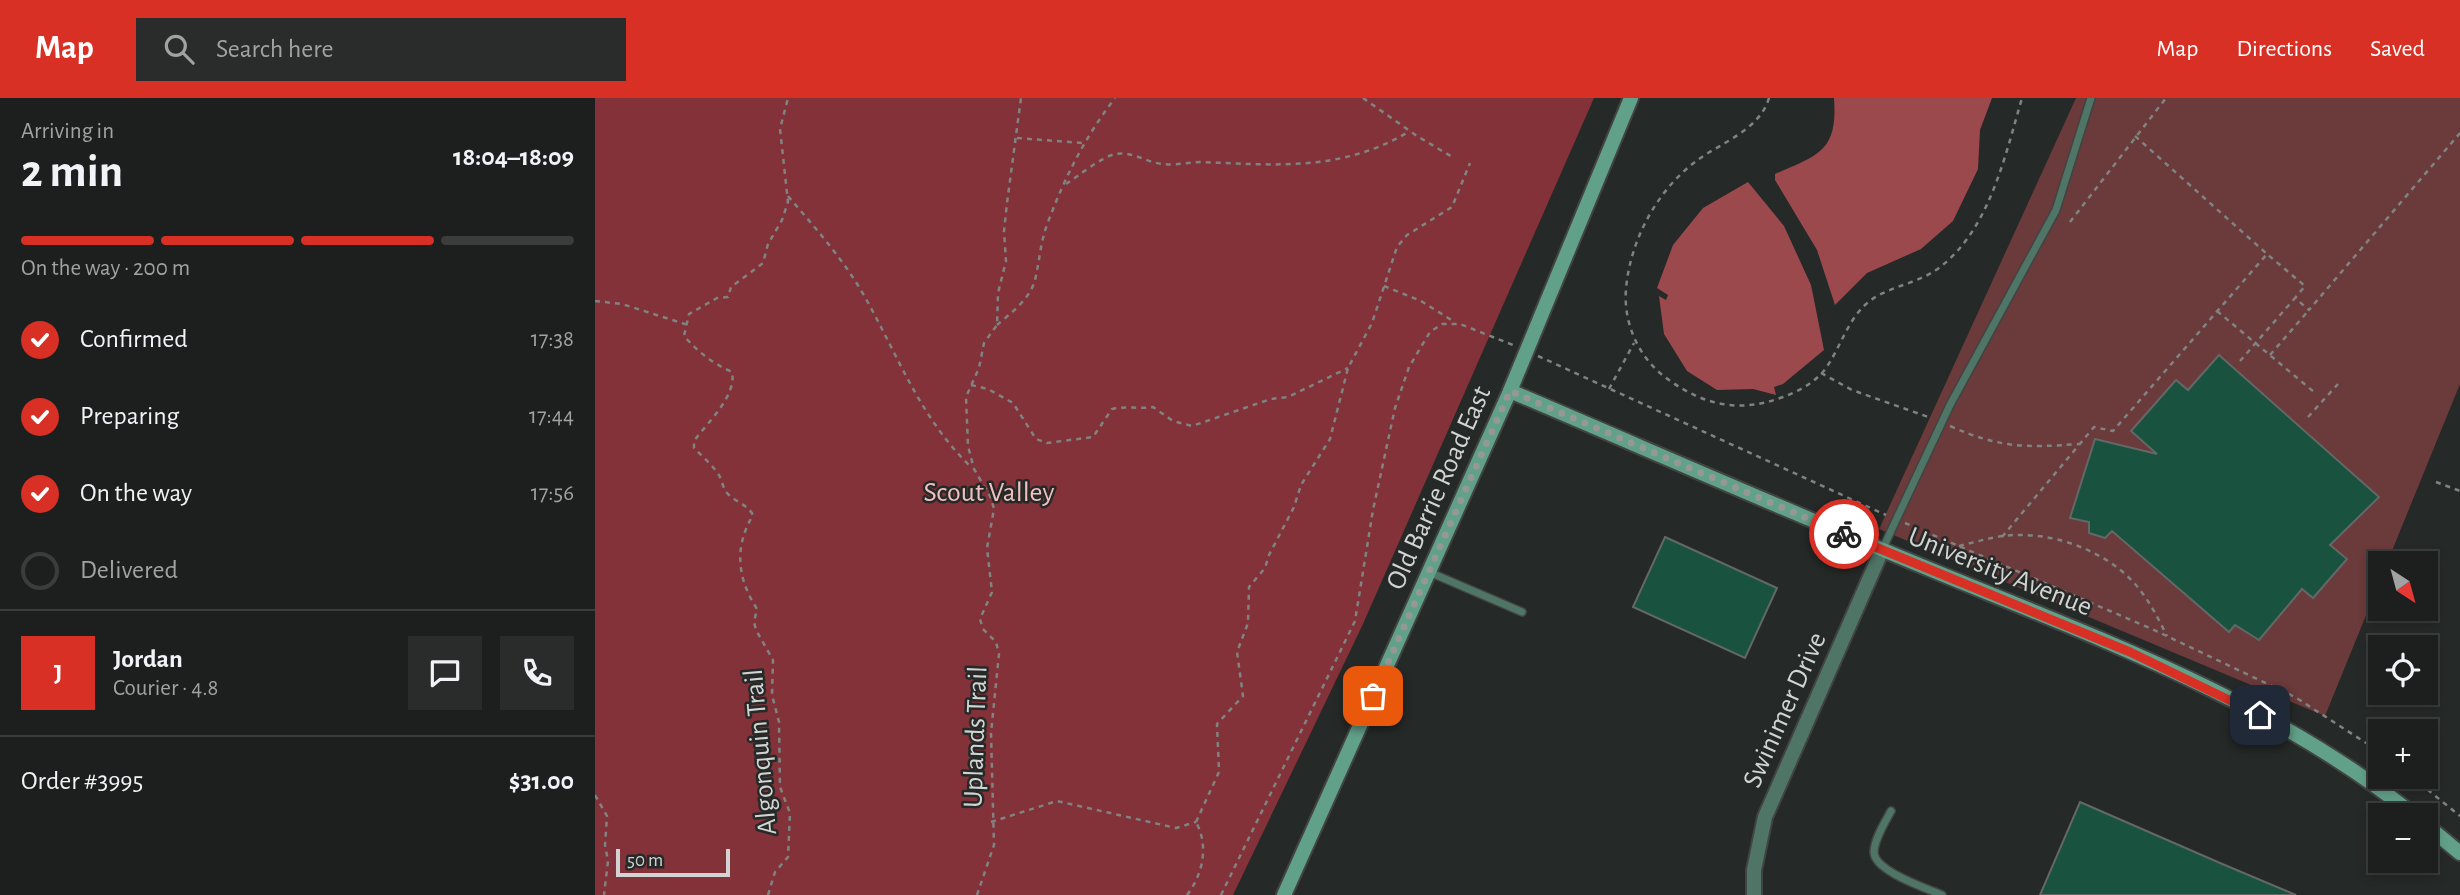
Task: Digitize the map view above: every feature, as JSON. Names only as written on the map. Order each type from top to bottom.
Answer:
[{"type":"street","name":"Old Barrie Road East","points":[[1284,895],[1510,391],[1631,98]]},
{"type":"street","name":"University Avenue","points":[[1510,391],[1882,550],[2130,652],[2278,724],[2356,771],[2398,803]]},
{"type":"street","name":"Swinimer Drive","points":[[1754,895],[1754,870],[1765,817],[1882,550]]},
{"type":"street","points":[[2438,835],[2460,853]]},
{"type":"lane","points":[[1882,550],[1950,405],[2056,210],[2091,98]]},
{"type":"lane","points":[[1428,572],[1522,612]]},
{"type":"lane","points":[[1891,811],[1873,850],[1875,858],[1884,869],[1942,895]]},
{"type":"path","points":[[595,301],[622,304],[688,325],[689,314],[717,298],[728,298],[731,287],[763,262],[768,244],[782,220],[788,196],[780,137],[788,98]]},
{"type":"path","name":"Uplands Trail","points":[[977,895],[993,845],[991,733],[999,654],[996,642],[983,629],[980,619],[992,592],[987,548],[994,509],[991,498],[974,469],[968,446],[966,397],[979,368],[984,343],[997,325],[998,293],[1006,261],[1006,213],[1021,98]]},
{"type":"path","points":[[997,325],[1019,306],[1034,282],[1038,253],[1048,220],[1066,184],[1072,163],[1115,98]]},
{"type":"path","points":[[1363,98],[1454,158]]},
{"type":"path","points":[[1769,98],[1766,108],[1749,127],[1697,160],[1674,181],[1646,222],[1629,269],[1626,291],[1626,308],[1635,342],[1651,364],[1698,399],[1745,408],[1794,393],[1813,381],[1825,368],[1857,313],[1867,303],[1935,270],[1966,240],[1990,195],[2022,98]]},
{"type":"path","points":[[2070,222],[2166,98]]},
{"type":"path","points":[[1066,184],[1115,153],[1141,156],[1161,164],[1198,162],[1300,165],[1325,163],[1366,153],[1410,131]]},
{"type":"path","points":[[2270,355],[2460,133]]},
{"type":"path","points":[[2135,136],[2305,286],[2240,360]]},
{"type":"path","points":[[1017,138],[1083,144]]},
{"type":"path","points":[[991,822],[1057,800],[1176,828],[1196,822],[1219,772],[1217,724],[1243,696],[1237,652],[1248,623],[1249,587],[1265,568],[1294,507],[1301,485],[1330,439],[1347,368],[1372,323],[1397,247],[1407,234],[1452,207],[1470,163]]},
{"type":"path","points":[[788,196],[837,254],[866,298],[925,409],[947,444],[974,469]]},
{"type":"path","points":[[2002,537],[2094,427],[2113,431],[2267,254]]},
{"type":"path","points":[[1384,286],[1421,301],[1456,323],[1497,338]]},
{"type":"path","points":[[2295,298],[2309,310]]},
{"type":"path","points":[[2217,311],[2314,392]]},
{"type":"path","points":[[1221,895],[1355,621],[1375,497],[1395,408],[1409,367],[1436,326],[1456,323]]},
{"type":"path","name":"Algonquin Trail","points":[[688,325],[684,335],[692,348],[732,372],[733,378],[726,398],[694,441],[694,448],[703,454],[707,463],[716,470],[725,491],[748,506],[753,515],[745,530],[739,563],[746,587],[757,609],[754,622],[756,630],[773,660],[772,695],[779,722],[780,787],[790,813],[788,857],[775,872],[768,895]]},
{"type":"path","points":[[1609,389],[1635,342]]},
{"type":"path","points":[[1539,357],[1896,519],[2168,636],[2295,697],[2368,744]]},
{"type":"path","points":[[971,385],[988,389],[1013,402],[1036,439],[1047,443],[1093,437],[1112,409],[1126,406],[1137,409],[1153,407],[1173,421],[1192,426],[1271,399],[1288,397],[1347,368]]},
{"type":"path","points":[[2308,417],[2338,384]]},
{"type":"path","points":[[2436,482],[2460,491]]},
{"type":"path","points":[[1959,546],[2002,537],[2041,536],[2089,550],[2125,573],[2139,589],[2168,636]]},
{"type":"path","points":[[2427,789],[2460,816]]},
{"type":"path","points":[[595,795],[607,816],[605,845],[608,861],[604,895]]},
{"type":"path","points":[[1188,895],[1204,860],[1202,833],[1196,822]]},
{"type":"shaded area","points":[[1834,98],[1992,98],[1980,130],[1978,169],[1953,221],[1921,249],[1867,273],[1835,305],[1817,250],[1775,180],[1775,174],[1814,156],[1828,141],[1833,130]]},
{"type":"shaded area","points":[[2076,98],[2460,98],[2460,384],[2392,551],[2368,551],[2368,610],[2325,716],[1879,529]]},
{"type":"shaded area","points":[[1748,182],[1784,226],[1811,285],[1824,350],[1783,384],[1774,387],[1776,395],[1753,389],[1717,390],[1687,371],[1664,334],[1659,296],[1666,300],[1668,295],[1657,288],[1673,245],[1703,208]]},
{"type":"green space","name":"Scout Valley","points":[[595,98],[1594,98],[1363,624],[1233,895],[595,895]]},
{"type":"building","points":[[2219,355],[2379,497],[2330,545],[2347,559],[2313,598],[2302,589],[2259,640],[2235,625],[2229,632],[2112,531],[2105,538],[2089,533],[2089,522],[2070,518],[2095,439],[2157,454],[2131,431],[2176,380],[2188,390]]},
{"type":"building","points":[[1665,537],[1777,588],[1745,658],[1633,607]]},
{"type":"building","points":[[2080,802],[2220,863],[2296,895],[2040,895]]},
{"type":"way so far","points":[[1373,696],[1510,391],[1844,534]]},
{"type":"route","points":[[1844,534],[2130,652],[2260,715]]}]
